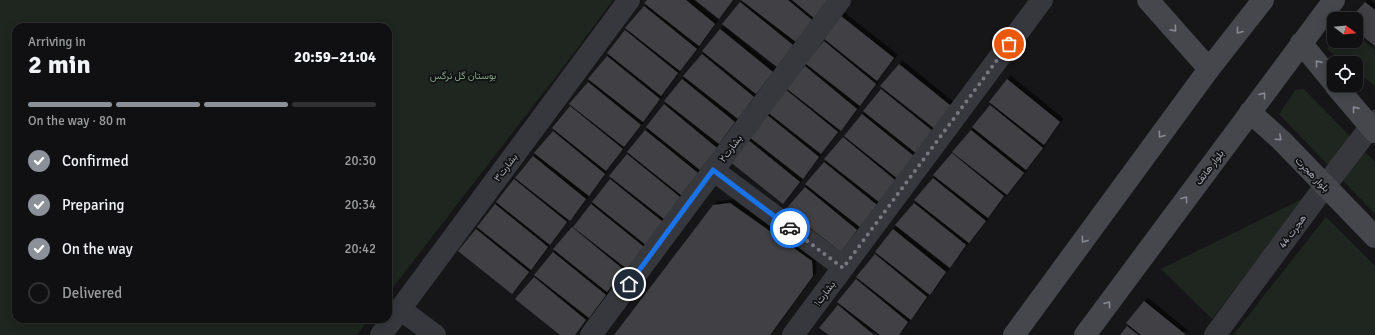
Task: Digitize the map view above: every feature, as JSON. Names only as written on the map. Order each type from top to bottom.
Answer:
[{"type":"main road","points":[[1148,0],[1209,69]]},
{"type":"main road","name":"بلوار هاتف","points":[[1084,335],[1334,0]]},
{"type":"main road","points":[[1014,335],[1256,3]]},
{"type":"main road","points":[[1301,44],[1327,75]]},
{"type":"main road","points":[[1342,92],[1373,127]]},
{"type":"main road","name":"بلوار هجرت","points":[[1250,112],[1283,142],[1375,237]]},
{"type":"street","name":"بشارت۳","points":[[392,320],[629,0]]},
{"type":"street","name":"بشارت۲","points":[[591,335],[840,0]]},
{"type":"street","name":"بشارت۱","points":[[793,335],[1042,0]]},
{"type":"street","name":"هجرت 44","points":[[1215,335],[1325,186],[1373,127]]},
{"type":"street","points":[[713,170],[843,268]]},
{"type":"street","points":[[400,309],[434,335]]},
{"type":"street","name":"بشارت۳","points":[[381,335],[390,323]]},
{"type":"green space","name":"بوستان گل نرگس","points":[[0,0],[613,0],[571,57],[392,289],[392,23],[12,23],[12,323],[366,323],[357,335],[0,335]]},
{"type":"green space","points":[[1363,41],[1375,50],[1375,86],[1363,77],[1363,56],[1336,56],[1327,49],[1363,48]]},
{"type":"green space","points":[[1304,89],[1375,162],[1375,214],[1279,114],[1295,90]]},
{"type":"green space","points":[[1304,198],[1212,319],[1161,269]]},
{"type":"green space","points":[[1326,217],[1375,266],[1375,335],[1233,335]]},
{"type":"building","points":[[647,0],[686,0],[715,24],[699,46],[644,3]]},
{"type":"building","points":[[695,0],[733,0],[719,19]]},
{"type":"building","points":[[741,0],[788,0],[812,20],[796,42]]},
{"type":"building","points":[[792,0],[827,0],[814,18]]},
{"type":"building","points":[[740,2],[793,45],[777,67],[722,24]]},
{"type":"building","points":[[1365,2],[1375,10],[1375,46],[1363,37],[1363,12],[1356,12]]},
{"type":"building","points":[[644,6],[697,49],[680,71],[625,28]]},
{"type":"building","points":[[841,16],[894,58],[877,81],[823,38]]},
{"type":"building","points":[[720,29],[773,72],[756,94],[702,51]]},
{"type":"building","points":[[625,30],[678,73],[661,96],[607,53]]},
{"type":"building","points":[[824,41],[876,84],[860,106],[805,63]]},
{"type":"building","points":[[702,54],[754,97],[738,119],[683,76]]},
{"type":"building","points":[[607,56],[660,99],[643,122],[588,79]]},
{"type":"building","points":[[899,64],[951,106],[935,129],[880,86]]},
{"type":"building","points":[[805,66],[857,109],[841,131],[786,88]]},
{"type":"building","points":[[682,79],[735,122],[719,144],[664,101]]},
{"type":"building","points":[[1007,79],[1060,122],[1044,145],[989,102]]},
{"type":"building","points":[[588,82],[641,125],[624,147],[569,104]]},
{"type":"building","points":[[785,89],[838,132],[821,154],[766,111]]},
{"type":"building","points":[[881,89],[934,132],[917,154],[863,111]]},
{"type":"building","points":[[664,104],[717,148],[700,170],[646,127]]},
{"type":"building","points":[[990,105],[1043,148],[1026,170],[972,127]]},
{"type":"building","points":[[570,106],[623,149],[606,171],[552,128]]},
{"type":"building","points":[[766,114],[819,157],[803,179],[748,136]]},
{"type":"building","points":[[862,114],[915,157],[898,179],[844,136]]},
{"type":"building","points":[[645,130],[698,173],[681,195],[627,152]]},
{"type":"building","points":[[971,130],[1024,173],[1007,195],[952,152]]},
{"type":"building","points":[[553,131],[605,174],[589,196],[534,153]]},
{"type":"building","points":[[843,137],[895,180],[879,202],[824,159]]},
{"type":"building","points":[[747,139],[800,182],[783,204],[729,161]]},
{"type":"building","points":[[952,153],[1004,196],[988,218],[933,175]]},
{"type":"building","points":[[627,154],[680,197],[664,219],[609,176]]},
{"type":"building","points":[[533,156],[586,199],[570,221],[515,178]]},
{"type":"building","points":[[824,162],[877,205],[860,227],[805,184]]},
{"type":"building","points":[[933,178],[986,221],[969,243],[914,200]]},
{"type":"building","points":[[514,179],[567,222],[550,245],[496,202]]},
{"type":"building","points":[[610,179],[663,222],[646,245],[592,202]]},
{"type":"building","points":[[805,187],[857,230],[841,252],[786,209]]},
{"type":"building","points":[[730,203],[812,261],[813,276],[770,335],[614,335],[713,205]]},
{"type":"building","points":[[914,203],[966,245],[950,268],[895,225]]},
{"type":"building","points":[[495,204],[548,247],[531,270],[477,227]]},
{"type":"building","points":[[591,204],[644,247],[627,269],[573,227]]},
{"type":"building","points":[[572,227],[624,270],[607,292],[553,249]]},
{"type":"building","points":[[476,229],[529,272],[512,294],[458,251]]},
{"type":"building","points":[[893,229],[946,272],[930,295],[875,252]]},
{"type":"building","points":[[553,252],[606,295],[589,318],[534,275]]},
{"type":"building","points":[[875,254],[927,297],[911,320],[856,277]]},
{"type":"building","points":[[534,277],[586,320],[575,335],[560,335],[515,299]]},
{"type":"building","points":[[856,279],[908,322],[899,335],[880,335],[837,302]]},
{"type":"building","points":[[1144,301],[1186,335],[1141,335],[1126,323]]},
{"type":"building","points":[[838,305],[874,335],[829,335],[819,328]]},
{"type":"building","points":[[1127,326],[1138,335],[1120,335]]},
{"type":"way so far","points":[[790,228],[843,268],[1009,44]]},
{"type":"route","points":[[629,284],[713,170],[790,228]]}]
